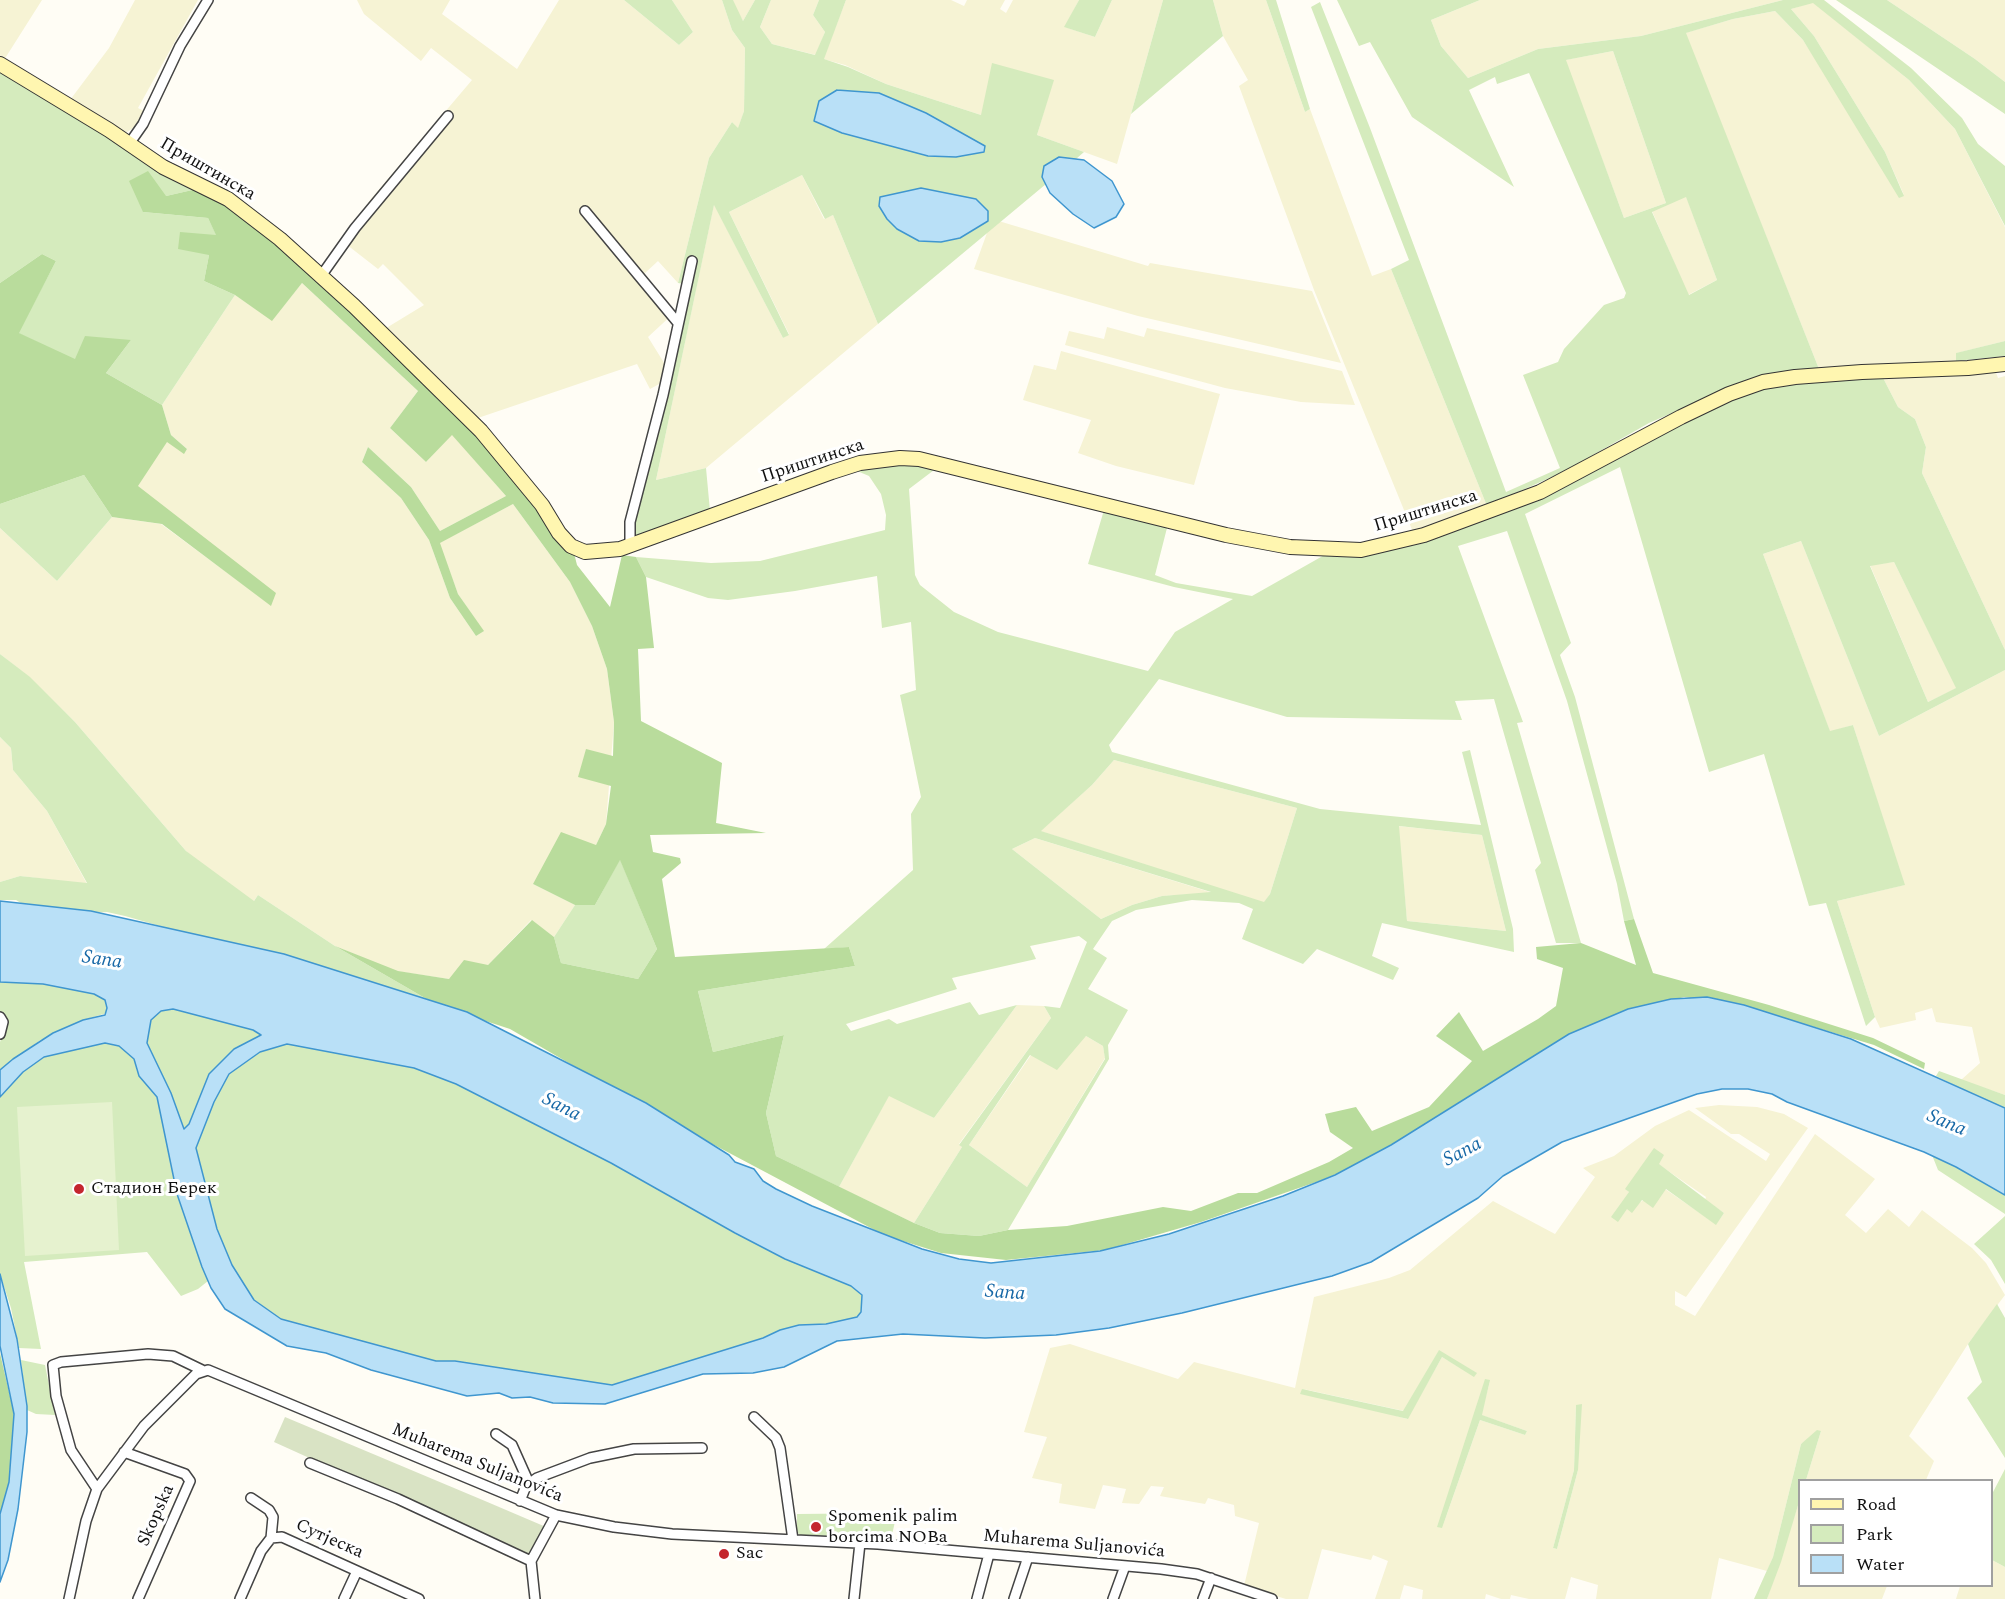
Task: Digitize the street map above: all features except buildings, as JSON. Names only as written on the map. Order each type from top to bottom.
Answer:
[{"type":"street","name":"Приштинска","points":[[129,144],[143,124],[175,55],[208,0]]},
{"type":"street","name":"Приштинска","points":[[0,64],[163,167],[228,199],[321,276],[481,431],[542,505],[559,533],[571,546],[594,553],[630,546],[860,463],[900,458],[919,459],[1226,535],[1290,547],[1329,551],[1361,550],[1394,544],[1500,508],[1571,477],[1681,417],[1729,394],[1763,382],[1862,372],[2005,364]]},
{"type":"street","points":[[321,276],[355,228],[448,116]]},
{"type":"street","points":[[585,211],[678,323]]},
{"type":"street","points":[[630,546],[630,522],[656,427],[692,261]]},
{"type":"street","points":[[0,1017],[3,1022],[0,1034]]},
{"type":"street","name":"Muharema Suljanovića","points":[[97,1490],[71,1450],[57,1396],[53,1365],[61,1362],[148,1354],[173,1356],[202,1370],[219,1373],[556,1515],[614,1527],[672,1534],[860,1543],[1197,1574],[1272,1599]]},
{"type":"street","points":[[69,1599],[86,1521],[97,1490],[151,1419],[202,1370]]},
{"type":"street","points":[[754,1417],[776,1438],[780,1448],[793,1540]]},
{"type":"street","points":[[496,1434],[512,1445],[529,1484]]},
{"type":"street","points":[[519,1501],[529,1484],[555,1470],[612,1452],[702,1448]]},
{"type":"street","name":"Skopska","points":[[124,1452],[185,1474],[190,1481],[138,1599]]},
{"type":"street","points":[[310,1463],[398,1499],[531,1561]]},
{"type":"street","name":"Сутјеска","points":[[251,1498],[268,1510],[273,1517],[271,1539],[282,1537],[419,1599]]},
{"type":"street","points":[[534,1599],[531,1561],[556,1515]]},
{"type":"street","points":[[240,1599],[261,1551],[271,1539]]},
{"type":"street","points":[[854,1599],[860,1543]]},
{"type":"street","points":[[976,1599],[989,1554]]},
{"type":"street","points":[[1014,1599],[1028,1557]]},
{"type":"street","points":[[1113,1599],[1125,1566]]},
{"type":"street","points":[[344,1599],[357,1571]]},
{"type":"street","points":[[1203,1599],[1210,1578]]},
{"type":"shaded area","points":[[0,0],[42,0],[4,60],[0,57]]},
{"type":"shaded area","points":[[135,0],[198,0],[138,108],[144,111],[139,124],[124,134],[70,100],[109,48]]},
{"type":"shaded area","points":[[357,0],[450,0],[442,14],[517,69],[559,0],[624,0],[679,45],[693,32],[672,0],[722,0],[732,30],[745,48],[744,111],[738,129],[732,122],[709,158],[678,283],[658,261],[644,274],[675,312],[648,337],[666,366],[661,383],[650,389],[637,364],[475,419],[383,330],[424,305],[383,264],[378,269],[342,241],[371,199],[472,80],[431,48],[421,61],[364,14]]},
{"type":"shaded area","points":[[733,0],[755,0],[743,21],[733,5]]},
{"type":"shaded area","points":[[771,0],[819,0],[813,15],[825,32],[816,55],[772,44],[760,27]]},
{"type":"shaded area","points":[[846,0],[951,0],[964,6],[967,0],[1005,0],[1000,9],[1006,13],[1013,0],[1079,0],[1065,27],[1095,37],[1112,0],[1163,0],[1117,164],[1037,135],[1053,80],[981,115],[886,84],[845,65],[823,59]]},
{"type":"shaded area","points":[[1213,0],[1266,0],[1305,112],[1310,109],[1372,276],[1391,269],[1487,506],[1413,532],[1314,290],[1239,86],[1248,80],[1223,36]]},
{"type":"shaded area","points":[[1480,0],[1783,0],[1641,36],[1538,49],[1468,78],[1441,46],[1431,20]]},
{"type":"shaded area","points":[[1887,0],[2005,0],[2005,82],[1975,59]]},
{"type":"shaded area","points":[[1813,2],[1909,80],[1955,129],[2005,227],[2005,341],[1957,353],[1956,361],[1819,369],[1685,33],[1733,19],[1775,11],[1803,40],[1904,195],[1885,152],[1814,36],[1791,9]]},
{"type":"shaded area","points":[[1613,51],[1666,203],[1624,218],[1565,60]]},
{"type":"shaded area","points":[[802,175],[824,219],[833,215],[878,324],[706,468],[656,480],[714,204],[783,338],[789,334],[729,212]]},
{"type":"shaded area","points":[[1686,196],[1717,280],[1688,295],[1652,211]]},
{"type":"shaded area","points":[[992,219],[1148,266],[1150,263],[1312,291],[1341,363],[1138,316],[974,269]]},
{"type":"shaded area","points":[[302,283],[418,391],[390,428],[426,462],[452,434],[506,496],[440,531],[411,487],[368,447],[362,462],[401,498],[429,540],[450,598],[476,636],[483,631],[458,594],[439,543],[513,504],[570,582],[592,626],[607,669],[614,722],[606,824],[596,845],[533,884],[575,905],[554,937],[531,920],[488,965],[449,979],[395,971],[335,946],[258,895],[237,925],[186,851],[75,722],[30,678],[0,654],[0,528],[57,581],[112,517],[161,524],[271,605],[137,486],[167,441],[184,453],[187,449],[171,435],[162,405],[235,295],[272,320]]},
{"type":"shaded area","points":[[1107,327],[1144,337],[1147,328],[1342,371],[1355,405],[1301,402],[1225,388],[1065,345],[1069,331],[1104,339]]},
{"type":"shaded area","points":[[1061,351],[1220,394],[1194,485],[1116,466],[1078,453],[1091,420],[1023,400],[1034,365],[1056,370]]},
{"type":"shaded area","points":[[1994,367],[1998,378],[2005,376],[2005,650],[1922,473],[1926,447],[1915,419],[1898,407],[1880,372]]},
{"type":"shaded area","points":[[1801,541],[1879,736],[2005,670],[2005,1095],[1961,1080],[1980,1063],[1972,1027],[1936,1022],[1932,1008],[1915,1013],[1916,1020],[1880,1028],[1875,1017],[1837,901],[1904,885],[1853,725],[1830,732],[1763,554]]},
{"type":"shaded area","points":[[1894,562],[1957,688],[1928,702],[1870,565]]},
{"type":"shaded area","points":[[0,737],[11,748],[13,770],[47,811],[87,884],[20,876],[0,882]]},
{"type":"shaded area","points":[[1114,760],[1297,808],[1270,894],[1264,903],[1040,831],[1092,785]]},
{"type":"shaded area","points":[[1398,826],[1482,835],[1506,931],[1407,921]]},
{"type":"shaded area","points":[[1035,838],[1213,893],[1162,896],[1132,905],[1101,919],[1012,849]]},
{"type":"shaded area","points":[[1017,1005],[1044,1006],[1051,1018],[959,1144],[962,1147],[914,1223],[839,1187],[889,1095],[934,1118]]},
{"type":"shaded area","points":[[1086,1036],[1103,1046],[1105,1058],[1027,1187],[969,1145],[1031,1055]]},
{"type":"shaded area","points":[[1719,1105],[1757,1107],[1784,1114],[1808,1128],[1686,1297],[1675,1291],[1675,1305],[1695,1316],[1815,1134],[1875,1179],[1845,1215],[1866,1233],[1888,1209],[1909,1227],[1922,1210],[1972,1248],[1986,1263],[2005,1295],[1968,1344],[1909,1436],[1934,1461],[1926,1479],[1806,1479],[1821,1431],[1801,1444],[1773,1557],[1767,1571],[1719,1558],[1711,1599],[1596,1599],[1598,1585],[1571,1577],[1565,1599],[1529,1599],[1511,1595],[1510,1599],[1501,1599],[1486,1594],[1485,1599],[1422,1599],[1423,1590],[1404,1585],[1400,1599],[1375,1599],[1388,1561],[1373,1555],[1371,1560],[1322,1549],[1308,1599],[1286,1599],[1244,1586],[1259,1523],[1235,1516],[1234,1505],[1208,1498],[1205,1504],[1160,1496],[1164,1487],[1151,1486],[1139,1504],[1122,1503],[1126,1489],[1103,1485],[1095,1509],[1059,1503],[1062,1484],[1032,1478],[1047,1437],[1024,1432],[1050,1348],[1070,1344],[1178,1379],[1194,1362],[1295,1388],[1314,1297],[1389,1278],[1410,1270],[1493,1201],[1555,1234],[1595,1177],[1583,1168],[1614,1156],[1655,1126],[1689,1110],[1766,1161],[1770,1154],[1739,1134],[1731,1134],[1695,1108]],"holes":[[[1658,1164],[1706,1197],[1705,1200],[1724,1213],[1716,1224],[1665,1189],[1627,1209],[1629,1192],[1626,1189]],[[1439,1351],[1476,1373],[1474,1376],[1442,1357],[1407,1419],[1303,1389],[1404,1411]],[[1490,1381],[1481,1415],[1527,1431],[1525,1435],[1480,1420],[1442,1528]],[[1576,1405],[1578,1470],[1557,1549],[1553,1548],[1574,1470]]]},
{"type":"shaded area","points":[[1798,1505],[1798,1587],[1887,1587],[1882,1599],[1767,1599]]},
{"type":"shaded area","points":[[1993,1561],[2005,1567],[2005,1599],[1956,1599],[1960,1587],[1993,1587]]},
{"type":"green space","points":[[624,0],[672,0],[693,32],[679,45]]},
{"type":"green space","points":[[722,0],[733,0],[743,21],[755,0],[771,0],[760,27],[772,44],[815,55],[825,32],[813,15],[819,0],[846,0],[824,59],[886,84],[981,115],[992,63],[1054,80],[1037,135],[1084,152],[1076,159],[1059,157],[1043,177],[1046,184],[878,324],[833,215],[825,219],[802,175],[729,212],[789,335],[783,338],[714,205],[656,480],[706,468],[710,511],[635,537],[631,534],[689,285],[678,283],[709,158],[732,122],[738,128],[744,111],[745,48],[732,30]],"holes":[[[926,113],[984,146],[928,156],[842,133],[814,121]]]},
{"type":"green space","points":[[1079,0],[1112,0],[1095,37],[1064,27]]},
{"type":"green space","points":[[1163,0],[1213,0],[1223,36],[1131,114]]},
{"type":"green space","points":[[1266,0],[1276,0],[1310,109],[1305,112]]},
{"type":"green space","points":[[1337,0],[1480,0],[1431,20],[1441,46],[1468,78],[1538,49],[1641,36],[1783,0],[1824,0],[1911,68],[1962,118],[1978,144],[2005,166],[2005,226],[1955,129],[1909,80],[1813,3],[1791,9],[1814,36],[1885,152],[1904,196],[1899,198],[1803,40],[1775,11],[1733,19],[1686,33],[1819,369],[1769,374],[1735,386],[1649,423],[1565,471],[1487,506],[1391,269],[1409,260],[1311,7],[1320,2],[1370,128],[1506,492],[1560,468],[1523,375],[1558,362],[1564,349],[1604,305],[1624,298],[1626,293],[1529,73],[1497,84],[1495,77],[1469,90],[1514,187],[1412,117],[1370,42],[1359,46]],"holes":[[[1613,51],[1666,203],[1624,218],[1566,60]],[[1686,197],[1717,280],[1689,295],[1652,212]]]},
{"type":"green space","points":[[1836,0],[1887,0],[1975,59],[2005,82],[2005,114]]},
{"type":"green space","points":[[0,68],[201,188],[166,196],[143,212],[208,218],[217,236],[209,255],[204,281],[235,295],[162,405],[106,373],[131,340],[75,360],[18,333],[56,261],[42,254],[0,283]]},
{"type":"green space","points":[[148,171],[166,196],[201,188],[271,237],[465,419],[574,553],[577,565],[610,607],[622,555],[636,557],[646,577],[654,648],[638,649],[641,721],[722,763],[716,823],[766,833],[650,835],[653,852],[680,858],[681,863],[662,879],[675,957],[849,947],[855,966],[698,991],[713,1052],[784,1035],[766,1113],[776,1156],[914,1223],[940,1233],[979,1236],[1008,1230],[1067,1226],[1163,1207],[1191,1211],[1238,1193],[1257,1193],[1329,1162],[1353,1148],[1330,1132],[1325,1114],[1356,1107],[1372,1131],[1429,1107],[1472,1061],[1436,1036],[1459,1012],[1483,1051],[1556,1006],[1563,968],[1537,959],[1536,947],[1581,943],[1636,965],[1624,921],[1634,919],[1653,973],[1769,1005],[1873,1038],[1925,1063],[1924,1069],[1874,1045],[1748,1007],[1684,997],[1626,1013],[1562,1041],[1498,1078],[1382,1155],[1322,1180],[1201,1222],[1105,1250],[1006,1260],[941,1253],[884,1235],[669,1121],[510,1029],[437,1005],[335,946],[398,971],[449,979],[464,960],[488,965],[532,920],[554,937],[561,963],[638,979],[657,949],[620,860],[595,905],[575,905],[533,884],[561,832],[596,845],[606,824],[611,786],[578,777],[586,749],[613,756],[614,722],[607,669],[592,626],[570,582],[513,504],[440,543],[458,594],[484,631],[476,636],[450,598],[429,540],[401,498],[362,462],[368,447],[411,487],[440,531],[506,496],[452,435],[426,462],[390,428],[418,391],[302,283],[272,321],[235,295],[204,281],[209,255],[178,249],[180,232],[216,235],[208,218],[143,212],[129,181]]},
{"type":"green space","points":[[42,254],[56,261],[19,333],[75,359],[85,336],[131,340],[106,373],[162,405],[171,435],[187,449],[184,454],[167,442],[138,486],[276,593],[271,606],[162,524],[112,517],[84,475],[0,504],[0,283]]},
{"type":"green space","points":[[2005,341],[2005,356],[1956,361],[1956,353]]},
{"type":"green space","points":[[1880,372],[1898,407],[1915,419],[1926,447],[1922,473],[2005,650],[2005,670],[1879,736],[1801,541],[1763,554],[1830,731],[1853,725],[1905,885],[1837,901],[1875,1017],[1866,1026],[1826,903],[1809,906],[1764,754],[1709,772],[1620,467],[1525,514],[1571,643],[1560,655],[1575,697],[1634,919],[1624,921],[1617,884],[1567,701],[1507,531],[1458,546],[1523,722],[1517,723],[1581,943],[1556,943],[1535,870],[1541,863],[1494,699],[1455,701],[1462,720],[1287,717],[1159,679],[1109,745],[1112,752],[1320,809],[1481,825],[1462,752],[1470,750],[1513,929],[1514,952],[1382,923],[1372,956],[1399,968],[1393,980],[1317,949],[1303,964],[1242,939],[1253,909],[1239,903],[1192,900],[1136,910],[1112,921],[1093,949],[1107,958],[1088,989],[1128,1010],[1108,1045],[1109,1059],[1008,1230],[979,1236],[940,1233],[914,1223],[962,1147],[959,1145],[1051,1018],[1044,1006],[1060,1008],[1087,942],[1079,936],[1030,946],[1036,959],[952,978],[957,989],[846,1024],[851,1031],[889,1019],[897,1024],[970,1002],[979,1015],[1017,1005],[934,1118],[889,1096],[839,1187],[776,1156],[766,1113],[784,1035],[713,1052],[698,991],[855,966],[849,947],[824,949],[913,870],[911,814],[921,797],[900,695],[916,690],[911,622],[882,628],[877,576],[728,600],[708,598],[646,577],[636,557],[711,563],[760,561],[885,530],[886,515],[881,494],[869,476],[850,468],[889,459],[938,467],[909,489],[915,575],[920,585],[954,612],[998,632],[1148,671],[1175,632],[1233,599],[1174,587],[1088,564],[1104,510],[1168,524],[1155,575],[1176,583],[1252,596],[1328,553],[1514,505],[1738,391]],"holes":[[[1894,562],[1956,688],[1928,702],[1870,566]],[[1114,760],[1297,808],[1270,894],[1264,902],[1041,831],[1092,785]],[[1399,826],[1482,835],[1506,931],[1407,921]],[[1035,838],[1211,892],[1162,896],[1132,905],[1101,919],[1012,849]],[[1086,1036],[1103,1046],[1105,1059],[1027,1187],[969,1145],[1030,1055],[1057,1070]]]},
{"type":"green space","points":[[84,475],[112,517],[57,581],[0,528],[0,504]]},
{"type":"green space","points":[[0,654],[30,677],[75,722],[186,851],[254,901],[258,895],[335,946],[437,1005],[125,916],[107,912],[42,916],[16,900],[0,900],[0,882],[20,876],[87,883],[47,811],[13,770],[11,748],[0,737]]},
{"type":"green space","points":[[620,859],[657,949],[638,979],[561,963],[554,937],[575,905],[595,905]]},
{"type":"green space","points":[[0,982],[43,984],[94,994],[105,1000],[107,1013],[83,1020],[39,1041],[0,1070],[0,1042],[6,1025],[0,1013]]},
{"type":"green space","points":[[173,1009],[253,1030],[261,1035],[234,1049],[209,1074],[189,1124],[184,1129],[171,1093],[147,1043],[151,1020],[161,1011]]},
{"type":"green space","points":[[105,1043],[119,1046],[134,1059],[137,1071],[157,1097],[177,1194],[208,1281],[198,1289],[181,1296],[147,1252],[24,1262],[41,1349],[19,1348],[11,1308],[0,1274],[0,1097],[23,1072],[44,1057]]},
{"type":"green space","points":[[287,1044],[414,1068],[456,1084],[611,1163],[785,1259],[851,1286],[862,1295],[861,1312],[857,1317],[826,1324],[799,1325],[780,1330],[763,1338],[612,1385],[455,1361],[436,1361],[281,1319],[254,1300],[232,1265],[217,1229],[200,1172],[193,1136],[209,1087],[260,1047]]},
{"type":"green space","points":[[1939,1071],[2005,1095],[2005,1110],[1936,1076]]},
{"type":"green space","points":[[112,1102],[119,1250],[25,1256],[17,1107]]},
{"type":"green space","points":[[1928,1145],[2005,1185],[2005,1214],[1938,1170]]},
{"type":"green space","points":[[1654,1148],[1664,1155],[1659,1164],[1724,1213],[1716,1225],[1666,1189],[1653,1208],[1642,1200],[1632,1213],[1627,1209],[1618,1222],[1611,1217],[1629,1192],[1625,1189]]},
{"type":"green space","points":[[2005,1216],[2005,1284],[1991,1260],[1974,1244]]},
{"type":"green space","points":[[1997,1304],[2005,1318],[2005,1458],[1967,1398],[1982,1382],[1968,1344]]},
{"type":"green space","points":[[1439,1350],[1477,1373],[1474,1377],[1442,1357],[1408,1419],[1300,1394],[1302,1389],[1403,1411]]},
{"type":"green space","points":[[0,1353],[14,1414],[9,1482],[0,1514]]},
{"type":"green space","points":[[21,1360],[45,1365],[55,1415],[36,1414],[27,1410]]},
{"type":"green space","points":[[1485,1379],[1490,1380],[1482,1415],[1527,1431],[1525,1435],[1480,1420],[1442,1528],[1437,1527]]},
{"type":"green space","points":[[1582,1404],[1578,1470],[1557,1549],[1553,1548],[1574,1470],[1576,1405]]},
{"type":"green space","points":[[285,1417],[546,1527],[538,1543],[526,1556],[274,1442]]},
{"type":"green space","points":[[1817,1430],[1821,1431],[1806,1479],[1798,1479],[1798,1505],[1767,1599],[1754,1599],[1773,1557],[1801,1444]]},
{"type":"green space","points":[[2005,1469],[2005,1567],[1993,1561],[1993,1492]]},
{"type":"green space","points":[[897,1513],[891,1539],[801,1536],[797,1532],[797,1514]]},
{"type":"water","points":[[837,90],[879,93],[926,113],[985,146],[984,152],[956,157],[928,156],[842,133],[814,121],[819,101]]},
{"type":"water","points":[[1059,157],[1084,160],[1112,181],[1124,204],[1116,217],[1094,228],[1073,214],[1050,193],[1042,177],[1044,166]]},
{"type":"water","points":[[921,188],[976,199],[988,211],[988,221],[960,238],[941,242],[919,241],[897,229],[879,206],[880,197]]},
{"type":"water","name":"Sana","points":[[0,901],[91,911],[284,954],[467,1012],[646,1103],[729,1155],[735,1162],[754,1169],[763,1181],[776,1189],[812,1206],[922,1249],[959,1259],[991,1263],[1100,1251],[1169,1234],[1283,1196],[1335,1175],[1391,1145],[1569,1034],[1628,1009],[1671,999],[1707,997],[1744,1005],[1851,1039],[2005,1108],[2005,1195],[1924,1152],[1787,1102],[1772,1094],[1748,1089],[1722,1089],[1697,1094],[1562,1142],[1503,1176],[1478,1198],[1371,1262],[1332,1276],[1182,1313],[1109,1328],[1056,1335],[985,1338],[903,1334],[837,1341],[784,1367],[753,1373],[703,1374],[605,1404],[553,1403],[530,1397],[512,1398],[499,1393],[467,1396],[371,1370],[326,1353],[287,1346],[225,1309],[211,1288],[202,1267],[177,1194],[157,1097],[139,1076],[134,1059],[119,1046],[105,1043],[44,1057],[23,1072],[0,1097],[0,1070],[53,1033],[83,1020],[105,1015],[107,1008],[105,1000],[94,994],[43,984],[0,982]],"holes":[[[173,1009],[253,1030],[261,1035],[234,1049],[209,1074],[189,1124],[184,1129],[171,1093],[147,1043],[151,1020],[161,1011]],[[287,1044],[414,1068],[456,1084],[611,1163],[785,1259],[851,1286],[862,1295],[861,1312],[857,1317],[826,1324],[799,1325],[780,1330],[763,1338],[612,1385],[455,1361],[436,1361],[281,1319],[254,1300],[232,1265],[217,1229],[196,1148],[214,1102],[229,1074],[260,1052]]]},
{"type":"water","points":[[0,1274],[17,1339],[27,1406],[27,1432],[18,1509],[8,1560],[0,1582],[0,1514],[9,1482],[14,1414],[0,1346]]},
{"type":"place","name":"Стадион Берек","points":[[79,1189]]},
{"type":"place","name":"Spomenik palim borcima NOBa","points":[[816,1527]]},
{"type":"place","name":"Sac","points":[[724,1554]]}]
